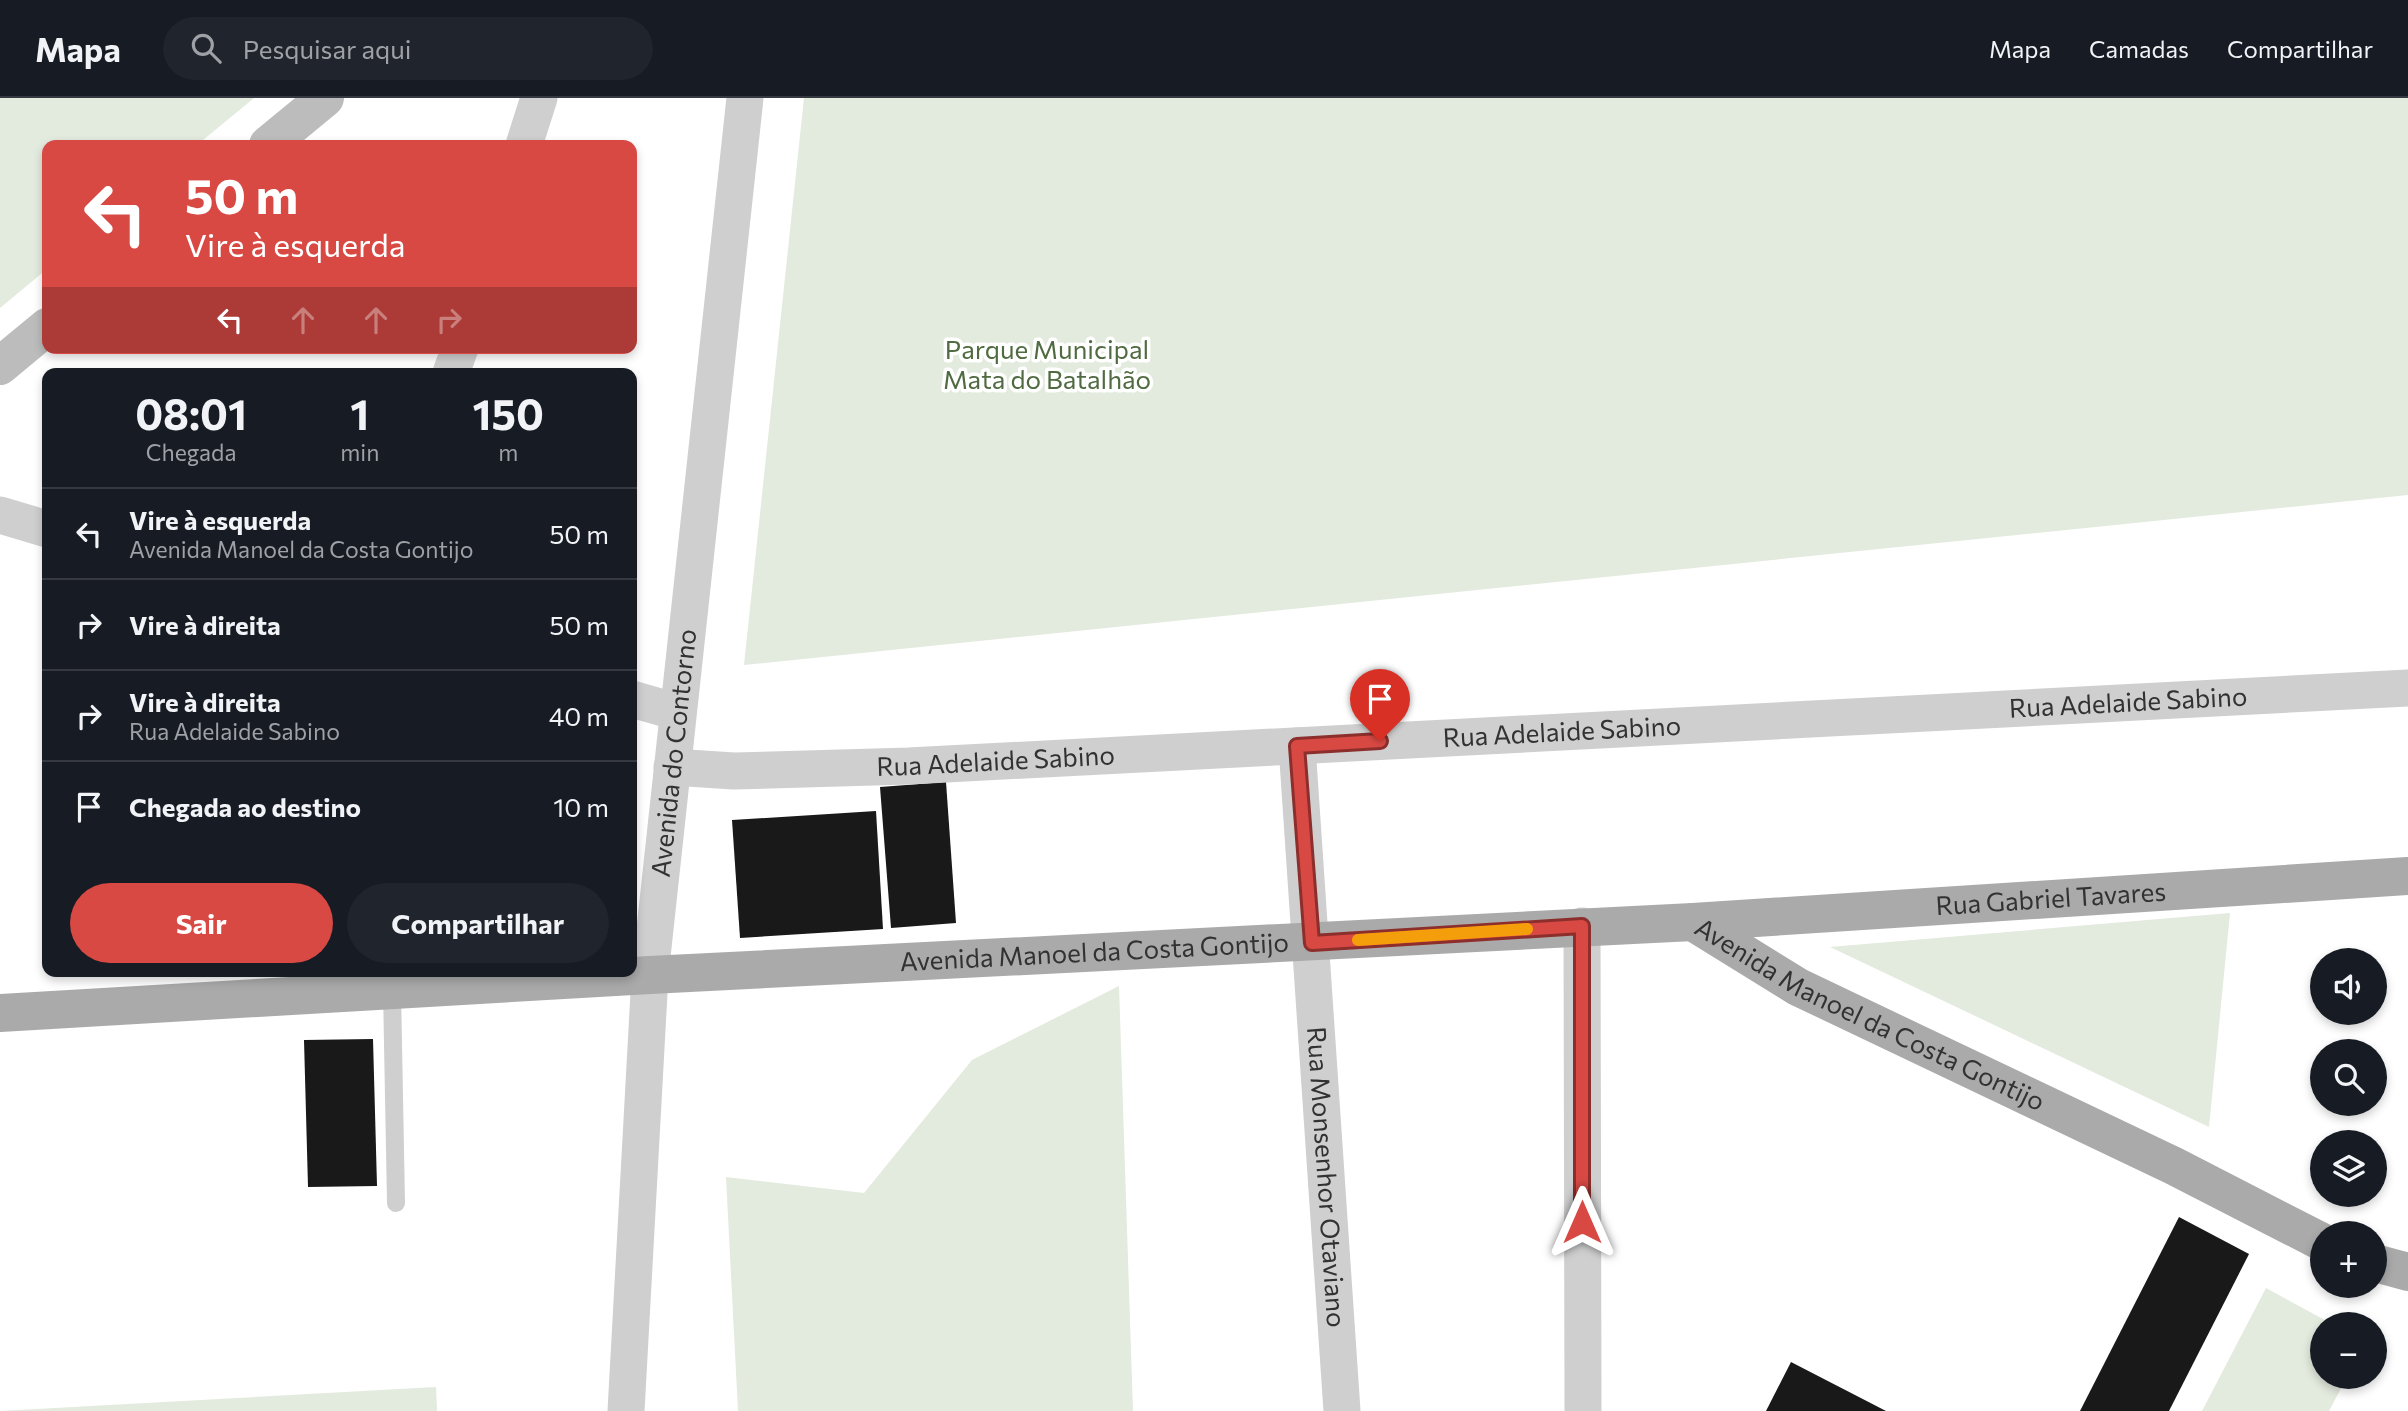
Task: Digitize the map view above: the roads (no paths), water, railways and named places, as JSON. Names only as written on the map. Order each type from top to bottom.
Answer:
[{"type":"main road","points":[[274,140],[325,98]]},
{"type":"main road","points":[[0,366],[42,331]]},
{"type":"main road","name":"Rua Gabriel Tavares","points":[[1693,922],[2408,876]]},
{"type":"main road","name":"Avenida Manoel da Costa Gontijo","points":[[637,976],[1693,922],[1798,987],[2174,1166],[2310,1236]]},
{"type":"main road","name":"Avenida Manoel da Costa Gontijo","points":[[0,1013],[616,977]]},
{"type":"main road","points":[[2387,1266],[2408,1272]]},
{"type":"street","points":[[526,140],[539,98]]},
{"type":"street","name":"Avenida do Contorno","points":[[626,1411],[650,975],[745,98]]},
{"type":"street","points":[[0,515],[42,528]]},
{"type":"street","name":"Rua Adelaide Sabino","points":[[672,766],[734,771],[909,766],[2408,688]]},
{"type":"street","points":[[637,700],[677,712]]},
{"type":"street","name":"Rua Monsenhor Otaviano","points":[[1297,746],[1342,1411]]},
{"type":"street","points":[[1582,926],[1583,1411]]},
{"type":"lane","points":[[392,990],[396,1203]]},
{"type":"park label","name":"Parque Municipal Mata do Batalhão","points":[[1047,365]]}]
